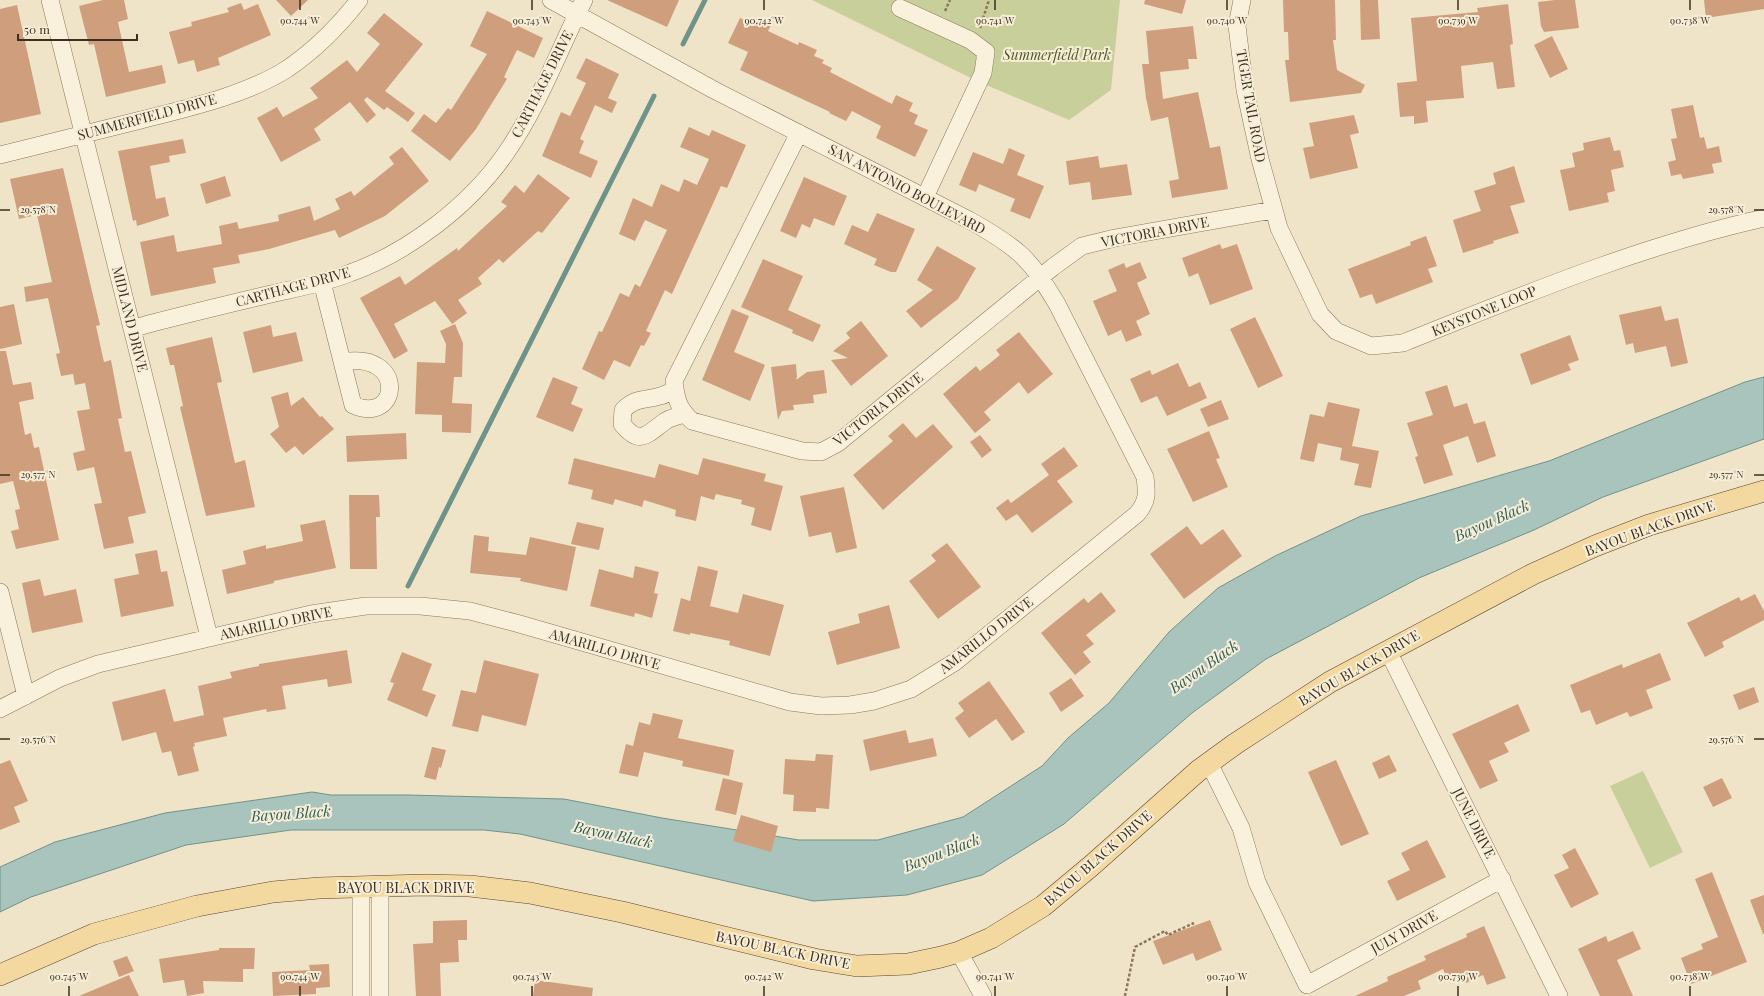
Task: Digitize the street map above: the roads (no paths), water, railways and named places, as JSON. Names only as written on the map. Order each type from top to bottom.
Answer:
[{"type":"main road","name":"BAYOU BLACK DRIVE","points":[[0,975],[94,934],[197,906],[273,892],[318,888],[424,885],[470,886],[530,893],[622,912],[814,959],[857,966],[908,964],[959,952],[991,938],[1043,906],[1209,763],[1235,744],[1330,682],[1533,574],[1595,546],[1650,525],[1764,491]]},
{"type":"street","name":"MIDLAND DRIVE","points":[[50,0],[210,637]]},
{"type":"street","name":"SUMMERFIELD DRIVE","points":[[0,155],[200,106],[264,82],[286,69],[315,48],[341,22],[358,0]]},
{"type":"street","name":"SAN ANTONIO BOULEVARD","points":[[551,0],[581,7],[708,87],[925,197],[997,236],[1020,254],[1040,277],[1057,304],[1145,477],[1147,492]]},
{"type":"street","name":"TIGER TAIL ROAD","points":[[1242,0],[1237,26],[1245,90],[1273,210]]},
{"type":"street","name":"CARTHAGE DRIVE","points":[[133,329],[350,274],[386,258],[436,226],[478,187],[506,154],[523,127],[581,7]]},
{"type":"street","points":[[900,8],[970,40],[986,52],[983,74],[925,197]]},
{"type":"street","points":[[675,390],[659,397],[630,403],[623,410],[622,424],[630,434],[636,437],[643,437],[652,433],[665,421],[685,414],[676,401],[675,390],[674,381],[798,133]]},
{"type":"street","name":"KEYSTONE LOOP","points":[[1273,210],[1279,228],[1320,314],[1336,331],[1366,344],[1379,347],[1403,343],[1553,283],[1622,258],[1764,218]]},
{"type":"street","name":"VICTORIA DRIVE","points":[[685,414],[692,421],[699,423],[802,451],[821,452],[838,443],[1040,277],[1082,246],[1115,238],[1273,210]]},
{"type":"street","points":[[322,282],[343,362]]},
{"type":"street","name":"AMARILLO DRIVE","points":[[0,709],[60,678],[98,664],[311,614],[366,606],[420,606],[470,611],[790,702],[821,706],[850,705],[874,701],[911,689],[955,662],[1137,514],[1144,506],[1147,492]]},
{"type":"street","points":[[0,592],[26,696]]},
{"type":"street","name":"JUNE DRIVE","points":[[1388,651],[1433,745],[1502,879],[1558,996]]},
{"type":"street","name":"JULY DRIVE","points":[[1209,763],[1241,828],[1257,882],[1307,986],[1502,879]]},
{"type":"street","points":[[361,996],[371,887]]},
{"type":"street","points":[[371,887],[380,996]]},
{"type":"street","points":[[959,952],[983,996]]},
{"type":"water","name":"Bayou Black","points":[[1764,377],[1764,439],[1603,497],[1534,530],[1419,578],[1266,659],[1192,713],[1064,824],[982,875],[907,895],[813,901],[520,834],[484,830],[291,830],[186,845],[31,897],[0,912],[0,867],[55,842],[165,813],[312,792],[331,795],[408,795],[564,799],[662,818],[799,840],[878,840],[963,817],[1042,766],[1068,738],[1109,703],[1169,632],[1218,588],[1275,556],[1361,516],[1549,461],[1745,382]]},
{"type":"waterway","points":[[683,44],[705,0]]},
{"type":"waterway","points":[[408,586],[654,96]]},
{"type":"park label","name":"Summerfield Park","points":[[1057,55]]}]
